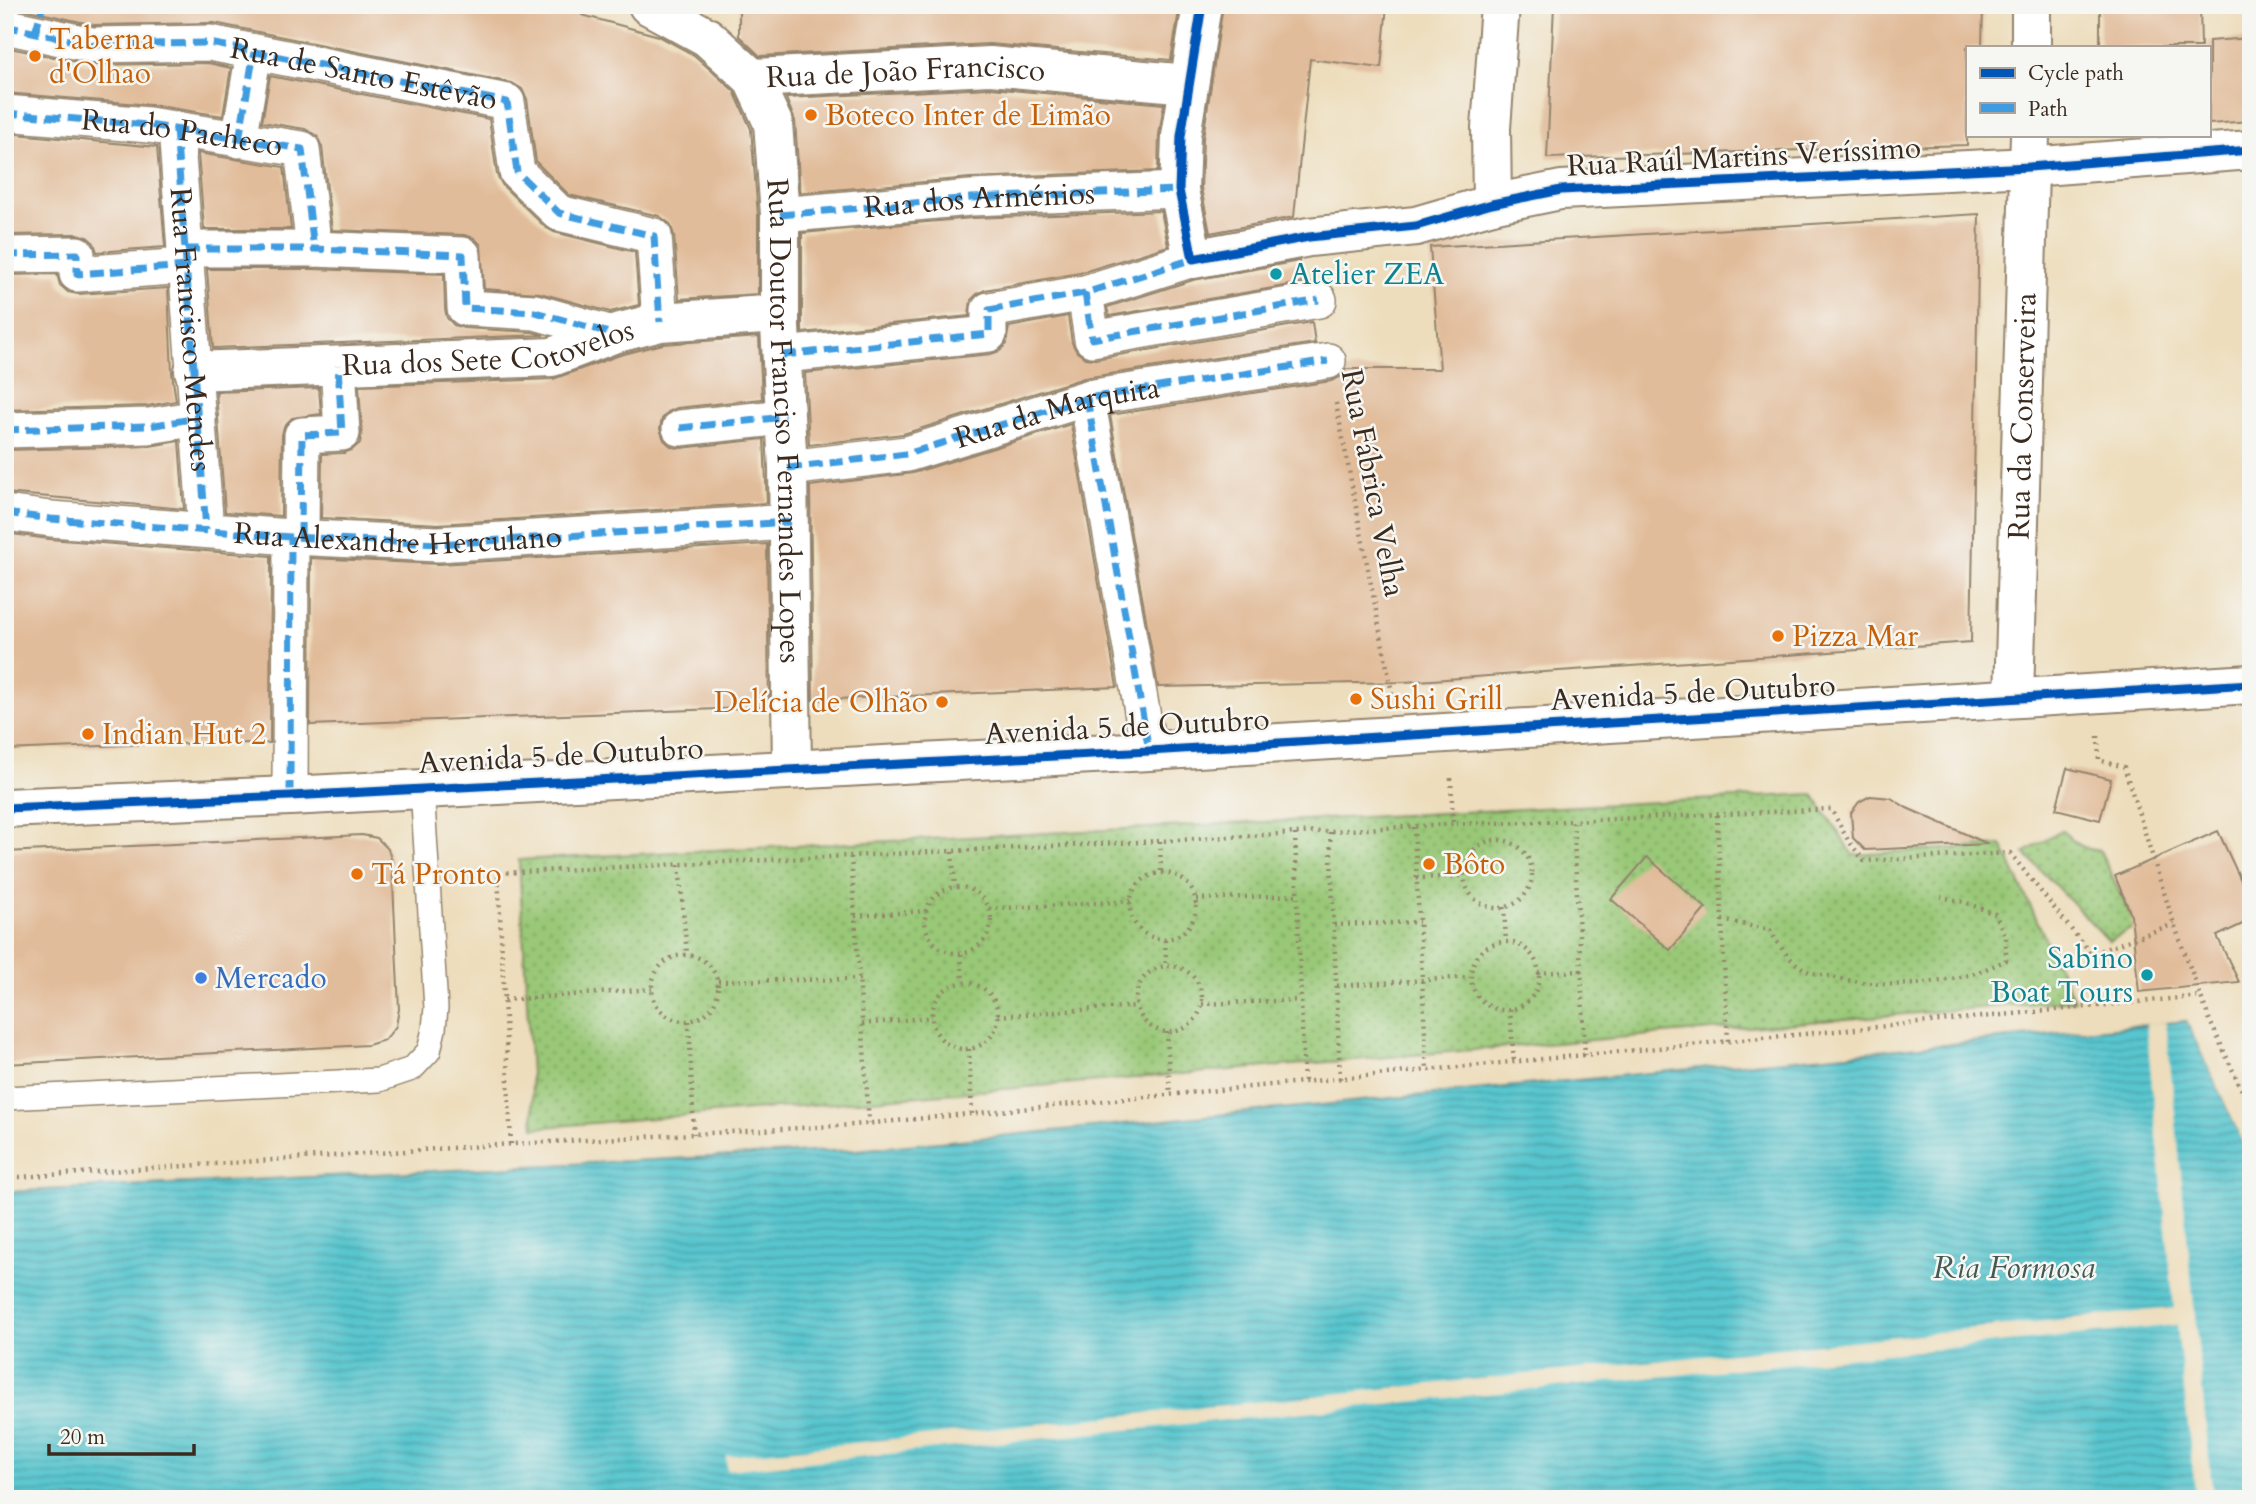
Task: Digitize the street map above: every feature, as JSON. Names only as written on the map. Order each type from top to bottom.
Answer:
[{"type":"street","name":"Rua de João Francisco","points":[[648,5],[707,37],[752,78],[990,66],[1188,84]]},
{"type":"street","points":[[783,355],[989,334],[989,310],[1085,293],[1193,259],[1179,190],[1181,136],[1202,5]]},
{"type":"street","points":[[1492,204],[1491,128],[1500,5]]},
{"type":"street","points":[[2031,5],[2031,46]]},
{"type":"street","name":"Rua de Santo Estêvão","points":[[28,21],[92,45],[210,43],[507,102],[517,172],[559,213],[654,236],[660,322]]},
{"type":"street","points":[[239,139],[254,52]]},
{"type":"street","name":"Rua Doutor Franciso Fernandes Lopes","points":[[752,78],[773,123],[780,215],[780,314],[790,522],[792,769]]},
{"type":"street","name":"Rua do Pacheco","points":[[5,113],[176,129],[302,149],[314,250]]},
{"type":"street","name":"Rua Francisco Mendes","points":[[176,129],[206,530]]},
{"type":"street","name":"Rua Raúl Martins Veríssimo","points":[[1193,259],[1309,237],[1416,226],[1492,204],[1561,190],[2029,151],[2251,150]]},
{"type":"street","name":"Rua da Conserveira","points":[[2014,698],[2029,151]]},
{"type":"street","name":"Rua dos Arménios","points":[[780,215],[971,198],[1179,190]]},
{"type":"street","points":[[5,255],[77,254],[77,274],[186,258],[314,250],[463,255],[465,309],[535,312],[613,334]]},
{"type":"street","points":[[1085,293],[1092,339],[1319,300]]},
{"type":"street","name":"Rua dos Sete Cotovelos","points":[[194,371],[552,357],[613,334],[660,322],[780,314]]},
{"type":"street","name":"Rua da Marquita","points":[[788,468],[907,454],[1087,398],[1328,361]]},
{"type":"street","points":[[290,796],[296,537],[302,435],[342,433],[338,365]]},
{"type":"street","points":[[1087,398],[1149,751]]},
{"type":"street","points":[[680,428],[785,417]]},
{"type":"street","points":[[5,430],[149,426],[198,418]]},
{"type":"street","name":"Rua Alexandre Herculano","points":[[5,513],[51,519],[296,537],[438,544],[790,522]]},
{"type":"street","name":"Avenida 5 de Outubro","points":[[5,808],[290,796],[1149,751],[2251,684]]},
{"type":"lane","points":[[5,1098],[379,1080],[412,1069],[429,1051],[436,1008],[422,788]]},
{"type":"path","points":[[2095,693],[2099,760],[2124,767],[2174,924],[2210,1021],[2251,1110]]},
{"type":"path","points":[[1450,732],[1453,824]]},
{"type":"path","points":[[511,1144],[498,873],[952,852],[1453,824],[1831,809],[1847,840],[1864,861],[2010,853],[2091,954],[2174,924]]},
{"type":"path","points":[[1717,815],[1728,1042]]},
{"type":"path","points":[[1573,821],[1585,1055]]},
{"type":"path","points":[[1414,827],[1427,1071]]},
{"type":"path","points":[[1330,832],[1340,1079]]},
{"type":"path","points":[[1295,834],[1304,1082]]},
{"type":"path","points":[[1500,840],[1520,848],[1527,857],[1532,878],[1523,897],[1504,908],[1482,904],[1473,897],[1464,876],[1470,854],[1489,841],[1500,840]]},
{"type":"path","points":[[1160,841],[1161,874]]},
{"type":"path","points":[[952,852],[955,887]]},
{"type":"path","points":[[851,857],[869,1123]]},
{"type":"path","points":[[679,865],[687,954]]},
{"type":"path","points":[[1161,874],[1175,875],[1192,889],[1196,899],[1193,921],[1177,937],[1165,940],[1146,934],[1137,928],[1132,918],[1131,901],[1136,887],[1143,879],[1161,874]]},
{"type":"path","points":[[1416,878],[1464,876]]},
{"type":"path","points":[[955,887],[980,895],[989,909],[991,925],[988,935],[982,944],[972,950],[961,954],[941,949],[927,933],[926,911],[938,894],[955,887]]},
{"type":"path","points":[[1196,899],[1297,895]]},
{"type":"path","points":[[1722,920],[1770,930],[1783,953],[1806,971],[1844,979],[1890,984],[1927,984],[1980,973],[2006,960],[2006,937],[1995,914],[1964,902],[1941,897]]},
{"type":"path","points":[[989,909],[1131,901]]},
{"type":"path","points":[[1504,908],[1506,942]]},
{"type":"path","points":[[855,916],[926,911]]},
{"type":"path","points":[[1334,925],[1419,922]]},
{"type":"path","points":[[1165,940],[1166,966]]},
{"type":"path","points":[[1506,942],[1527,950],[1534,958],[1538,973],[1536,989],[1530,999],[1510,1009],[1499,1009],[1479,998],[1470,977],[1477,956],[1485,948],[1506,942]]},
{"type":"path","points":[[687,954],[707,962],[718,981],[715,1003],[709,1012],[689,1021],[678,1020],[659,1009],[652,989],[653,979],[665,961],[687,954]]},
{"type":"path","points":[[961,954],[963,982]]},
{"type":"path","points":[[1166,966],[1181,968],[1197,982],[1202,1004],[1192,1023],[1182,1029],[1167,1032],[1151,1027],[1143,1020],[1136,1006],[1136,990],[1141,979],[1149,972],[1166,966]]},
{"type":"path","points":[[1538,973],[1581,971]]},
{"type":"path","points":[[1337,986],[1470,977]]},
{"type":"path","points":[[718,981],[860,979]]},
{"type":"path","points":[[963,982],[977,985],[986,991],[994,1000],[998,1016],[995,1031],[988,1040],[969,1049],[947,1045],[934,1028],[932,1017],[937,997],[945,989],[963,982]]},
{"type":"path","points":[[504,1000],[652,989]]},
{"type":"path","points":[[5,1178],[869,1123],[2201,996]]},
{"type":"path","points":[[1202,1004],[1300,1000]]},
{"type":"path","points":[[998,1016],[1136,1006]]},
{"type":"path","points":[[1510,1009],[1514,1062]]},
{"type":"path","points":[[862,1024],[932,1017]]},
{"type":"path","points":[[689,1021],[694,1134]]},
{"type":"path","points":[[1167,1032],[1170,1095]]},
{"type":"path","points":[[969,1049],[972,1114]]},
{"type":"green space","points":[[1813,794],[1853,855],[2002,845],[2074,1000],[534,1128],[519,860]]},
{"type":"green space","points":[[2063,830],[2079,845],[2100,851],[2136,926],[2109,941],[2024,853]]},
{"type":"water","name":"Ria Formosa","points":[[2187,1021],[2251,1159],[2251,1499],[5,1499],[5,1192],[856,1150]]},
{"type":"pier","points":[[2187,1021],[2190,1021],[2251,1150],[2251,1159]]},
{"type":"pier","points":[[2166,1022],[2213,1499],[2196,1499],[2177,1325],[727,1470],[726,1456],[2174,1308],[2146,1024]]},
{"type":"building","points":[[5,5],[584,5],[582,15],[659,36],[694,55],[734,91],[751,129],[758,216],[758,294],[679,299],[674,235],[670,224],[659,216],[569,195],[536,162],[527,99],[522,89],[512,83],[214,23],[94,25]]},
{"type":"building","points":[[739,5],[1180,5],[1171,60],[989,44],[760,56],[739,36]]},
{"type":"building","points":[[1223,5],[1387,5],[1381,68],[1310,59],[1294,217],[1210,233],[1201,188],[1203,138]]},
{"type":"building","points":[[1554,5],[1983,5],[1982,46],[1966,46],[1967,145],[1547,158]]},
{"type":"building","points":[[2100,5],[2200,5],[2201,46],[2100,46]]},
{"type":"building","points":[[2251,38],[2251,121],[2210,124],[2209,41]]},
{"type":"building","points":[[5,47],[92,65],[208,63],[231,68],[223,116],[151,105],[5,93]]},
{"type":"building","points":[[270,76],[489,119],[497,175],[503,186],[545,227],[554,232],[635,252],[639,305],[610,312],[540,293],[484,289],[481,245],[474,238],[464,235],[332,230],[322,147],[317,136],[305,129],[262,122]]},
{"type":"building","points":[[990,88],[1164,104],[1159,135],[1158,171],[970,178],[800,193],[795,121],[786,98]]},
{"type":"building","points":[[5,133],[157,147],[165,247],[97,252],[94,243],[77,234],[5,235]]},
{"type":"building","points":[[198,153],[284,167],[291,229],[204,229]]},
{"type":"building","points":[[1161,211],[1168,246],[1080,273],[985,290],[971,300],[969,316],[802,333],[802,233],[972,218]]},
{"type":"building","points":[[1979,214],[1971,642],[1404,682],[1158,687],[1110,415],[1331,381],[1340,377],[1346,369],[1440,369],[1430,247]]},
{"type":"building","points":[[1299,261],[1302,283],[1109,316],[1107,307],[1193,280]]},
{"type":"building","points":[[207,269],[314,269],[444,274],[445,309],[447,318],[454,325],[544,335],[213,348]]},
{"type":"building","points":[[57,274],[60,285],[68,292],[78,294],[168,288],[176,401],[147,406],[5,410],[5,275]]},
{"type":"building","points":[[1068,316],[1072,343],[1077,352],[1086,358],[1095,359],[1312,322],[1315,343],[1084,378],[903,434],[809,445],[805,373],[991,354],[1000,351],[1006,344],[1009,327]]},
{"type":"building","points":[[759,337],[762,399],[677,408],[662,419],[660,429],[664,440],[672,447],[681,448],[764,439],[767,503],[438,524],[321,518],[322,454],[344,453],[360,443],[362,432],[359,386],[553,379],[620,355],[663,344]]},
{"type":"building","points":[[319,388],[321,414],[292,418],[284,426],[281,516],[225,512],[216,392]]},
{"type":"building","points":[[1071,424],[1117,687],[813,700],[810,486],[913,473]]},
{"type":"building","points":[[179,441],[184,509],[5,493],[5,450],[150,446]]},
{"type":"building","points":[[5,533],[49,539],[271,556],[270,743],[150,744],[5,750]]},
{"type":"building","points":[[767,544],[769,707],[310,725],[311,558],[439,564]]},
{"type":"building","points":[[2067,768],[2111,779],[2100,820],[2056,809]]},
{"type":"building","points":[[1870,796],[1891,798],[1907,808],[1988,844],[1865,850],[1853,838],[1851,813],[1859,802]]},
{"type":"building","points":[[2218,831],[2251,902],[2251,920],[2217,936],[2239,982],[2139,992],[2131,915],[2115,876]]},
{"type":"building","name":"Mercado","points":[[362,835],[377,838],[388,849],[392,862],[399,1009],[396,1026],[385,1040],[368,1045],[5,1064],[5,852]]},
{"type":"building","points":[[1647,857],[1706,908],[1670,950],[1611,899]]},
{"type":"marked path","points":[[35,33],[43,5]]},
{"type":"marked path","points":[[5,26],[92,45],[210,43],[507,102],[517,172],[559,213],[654,236],[660,322]]},
{"type":"marked path","points":[[239,140],[254,52]]},
{"type":"marked path","points":[[5,113],[149,125],[302,149],[314,249]]},
{"type":"marked path","points":[[176,129],[206,530]]},
{"type":"marked path","points":[[780,215],[971,198],[1179,190]]},
{"type":"marked path","points":[[185,249],[314,249],[463,255],[465,308],[535,312],[613,334]]},
{"type":"marked path","points":[[5,255],[77,254],[77,274],[186,266]]},
{"type":"marked path","points":[[783,355],[989,334],[989,310],[1085,293],[1193,259]]},
{"type":"marked path","points":[[1085,293],[1092,339],[1319,300]]},
{"type":"marked path","points":[[788,468],[907,454],[1087,398],[1328,361]]},
{"type":"marked path","points":[[301,537],[302,435],[342,433],[338,365]]},
{"type":"marked path","points":[[1087,398],[1149,751]]},
{"type":"marked path","points":[[680,428],[785,417]]},
{"type":"marked path","points":[[5,430],[149,426],[198,418]]},
{"type":"marked path","points":[[5,513],[51,519],[291,537],[438,544],[790,522]]},
{"type":"marked path","points":[[290,796],[291,537]]},
{"type":"cycle path","points":[[1202,5],[1181,136],[1179,190],[1193,259],[1309,237],[1416,226],[1492,204],[1561,190],[2029,167],[2251,150]]},
{"type":"cycle path","points":[[5,808],[290,796],[1149,751],[2251,684]]},
{"type":"place","name":"Taberna d'Olhao","points":[[35,56]]},
{"type":"place","name":"Boteco Inter de Limão","points":[[811,115]]},
{"type":"place","name":"Atelier ZEA","points":[[1276,274]]},
{"type":"place","name":"Pizza Mar","points":[[1778,636]]},
{"type":"place","name":"Sushi Grill","points":[[1356,699]]},
{"type":"place","name":"Delícia de Olhão","points":[[942,702]]},
{"type":"place","name":"Indian Hut 2","points":[[88,734]]},
{"type":"place","name":"Bôto","points":[[1429,864]]},
{"type":"place","name":"Tá Pronto","points":[[357,874]]},
{"type":"place","name":"Sabino Boat Tours","points":[[2147,975]]},
{"type":"place","name":"Mercado","points":[[201,978]]}]
